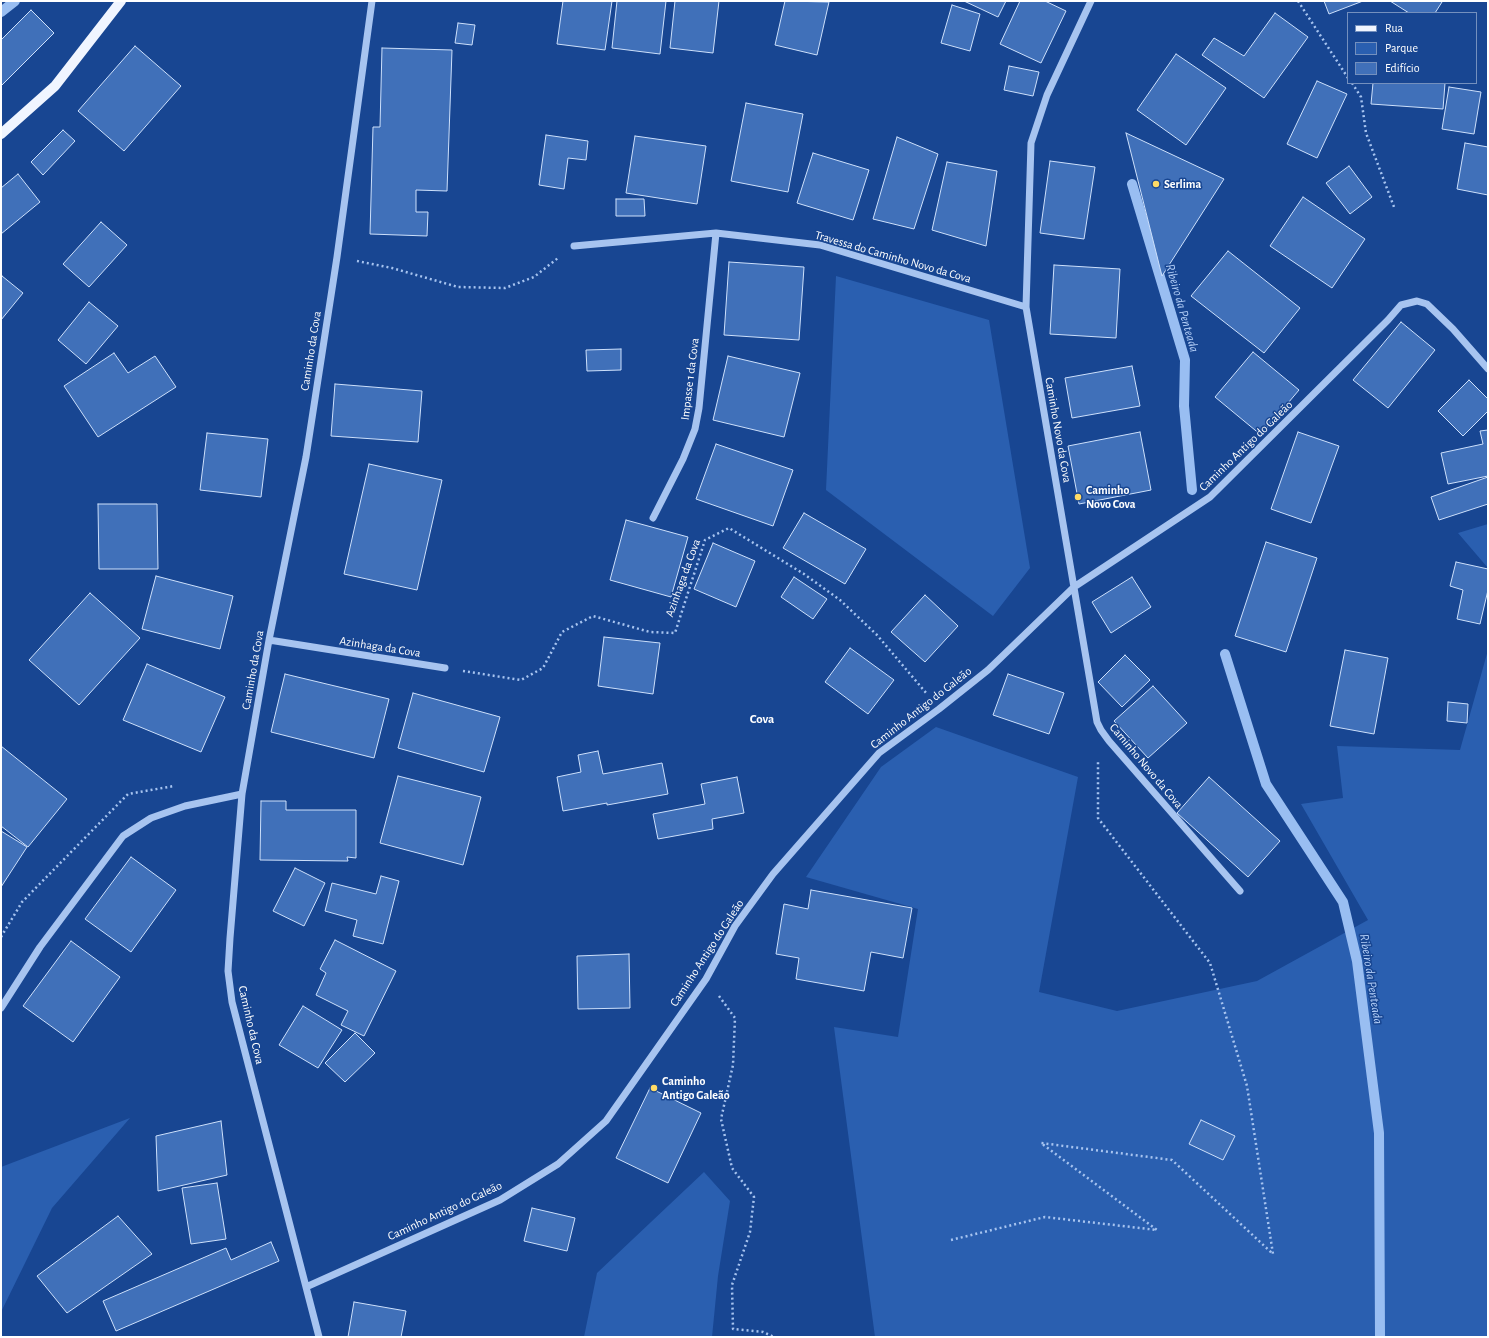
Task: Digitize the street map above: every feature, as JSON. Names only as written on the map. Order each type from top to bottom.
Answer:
[{"type":"main road","points":[[1,134],[55,86],[121,1]]},
{"type":"street","name":"Caminho da Cova","points":[[319,1337],[232,1002],[228,971],[242,794],[269,640],[306,457],[337,257],[372,1]]},
{"type":"street","name":"Caminho Novo da Cova","points":[[1091,1],[1046,95],[1031,143],[1026,308],[1097,722],[1101,730],[1240,891]]},
{"type":"street","name":"Travessa do Caminho Novo da Cova","points":[[574,246],[716,233],[820,245],[1026,308]]},
{"type":"street","name":"Impasse 1 da Cova","points":[[652,518],[683,459],[695,429],[699,408],[716,233]]},
{"type":"street","name":"Caminho Antigo do Galeão","points":[[306,1287],[500,1200],[558,1164],[606,1121],[706,979],[735,926],[773,874],[879,753],[939,710],[988,670],[1074,587],[1210,497],[1388,320],[1401,305],[1418,301],[1427,304],[1453,329],[1488,369]]},
{"type":"street","name":"Azinhaga da Cova","points":[[269,640],[445,668]]},
{"type":"street","points":[[1,1008],[40,947],[123,836],[151,818],[185,806],[242,794]]},
{"type":"path","points":[[1298,1],[1347,76]]},
{"type":"path","points":[[1353,84],[1361,97],[1366,133],[1394,207]]},
{"type":"path","points":[[337,257],[392,268],[458,287],[505,288],[534,276],[574,246]]},
{"type":"path","name":"Azinhaga da Cova","points":[[445,668],[521,680],[543,668],[562,632],[593,616],[650,632],[675,633],[705,540],[730,528],[804,574],[840,600],[877,635],[939,710]]},
{"type":"path","points":[[951,1240],[1045,1218],[1157,1230],[1041,1143],[1172,1160],[1273,1254],[1247,1086],[1210,963],[1098,818],[1098,759]]},
{"type":"path","points":[[706,979],[734,1018],[733,1065],[721,1119],[732,1168],[754,1197],[750,1232],[732,1285],[733,1329],[763,1332],[774,1337]]},
{"type":"green space","points":[[836,276],[989,320],[1030,568],[993,616],[826,490]]},
{"type":"green space","points":[[1488,524],[1488,568],[1458,533]]},
{"type":"green space","points":[[1488,650],[1488,1337],[875,1337],[834,1027],[898,1037],[918,909],[806,877],[881,767],[936,727],[1078,777],[1039,992],[1117,1011],[1257,981],[1368,920],[1301,804],[1343,798],[1337,746],[1460,750]]},
{"type":"green space","points":[[130,1118],[52,1208],[1,1312],[1,1167]]},
{"type":"green space","points":[[704,1172],[730,1201],[718,1276],[712,1337],[584,1337],[597,1273]]},
{"type":"building","points":[[563,1],[612,1],[605,50],[557,44]]},
{"type":"building","points":[[617,1],[666,1],[660,54],[612,48]]},
{"type":"building","points":[[675,1],[719,1],[713,53],[670,48]]},
{"type":"building","points":[[785,1],[829,2],[817,55],[775,45]]},
{"type":"building","points":[[964,1],[1006,1],[998,17]]},
{"type":"building","points":[[1020,1],[1045,1],[1066,11],[1041,63],[1000,44]]},
{"type":"building","points":[[1324,1],[1363,1],[1329,14]]},
{"type":"building","points":[[1390,1],[1442,2],[1436,12],[1407,12]]},
{"type":"building","points":[[952,5],[980,14],[970,51],[941,43]]},
{"type":"building","points":[[31,10],[54,33],[1,86],[1,40]]},
{"type":"building","points":[[1275,13],[1308,37],[1264,98],[1202,55],[1214,38],[1244,56]]},
{"type":"building","points":[[458,23],[475,25],[472,45],[455,43]]},
{"type":"building","points":[[135,46],[181,86],[124,151],[78,111]]},
{"type":"building","points":[[382,48],[452,50],[447,191],[416,190],[416,212],[428,212],[427,236],[370,234],[373,127],[380,127]]},
{"type":"building","points":[[1176,54],[1226,88],[1186,145],[1137,110]]},
{"type":"building","points":[[1009,66],[1039,72],[1033,96],[1004,90]]},
{"type":"building","points":[[1317,81],[1347,94],[1317,158],[1287,144]]},
{"type":"building","points":[[1373,84],[1445,84],[1443,109],[1371,104]]},
{"type":"building","points":[[1449,87],[1481,92],[1474,134],[1442,129]]},
{"type":"building","points":[[746,103],[803,114],[788,192],[731,181]]},
{"type":"building","points":[[63,130],[75,141],[43,175],[31,162]]},
{"type":"building","points":[[1126,133],[1224,179],[1162,276]]},
{"type":"building","points":[[546,135],[588,141],[586,160],[568,158],[564,189],[539,185]]},
{"type":"building","points":[[635,136],[706,146],[697,204],[626,193]]},
{"type":"building","points":[[897,137],[938,154],[914,229],[873,219]]},
{"type":"building","points":[[1465,143],[1488,147],[1488,195],[1457,189]]},
{"type":"building","points":[[813,153],[869,170],[853,220],[797,203]]},
{"type":"building","points":[[1050,161],[1095,167],[1084,239],[1040,233]]},
{"type":"building","points":[[947,162],[997,171],[986,246],[932,230]]},
{"type":"building","points":[[1349,166],[1372,197],[1350,214],[1326,183]]},
{"type":"building","points":[[18,174],[40,202],[1,234],[1,188]]},
{"type":"building","points":[[1303,197],[1365,239],[1332,288],[1270,246]]},
{"type":"building","points":[[616,199],[644,199],[645,216],[616,216]]},
{"type":"building","points":[[101,222],[127,245],[89,287],[63,264]]},
{"type":"building","points":[[1228,251],[1300,308],[1264,353],[1191,296]]},
{"type":"building","points":[[729,262],[804,267],[799,340],[724,335]]},
{"type":"building","points":[[1054,265],[1120,269],[1116,338],[1050,334]]},
{"type":"building","points":[[2,276],[23,293],[1,320],[1,278]]},
{"type":"building","points":[[89,302],[118,326],[86,364],[58,340]]},
{"type":"building","points":[[1401,322],[1435,350],[1388,408],[1353,380]]},
{"type":"building","points":[[621,349],[621,370],[587,371],[586,350]]},
{"type":"building","points":[[1253,352],[1299,390],[1261,435],[1215,397]]},
{"type":"building","points":[[114,353],[128,373],[155,356],[176,387],[98,437],[64,386]]},
{"type":"building","points":[[728,356],[800,373],[784,437],[713,420]]},
{"type":"building","points":[[1132,366],[1140,406],[1072,418],[1065,378]]},
{"type":"building","points":[[1469,380],[1488,399],[1488,411],[1463,436],[1438,411]]},
{"type":"building","points":[[335,384],[422,391],[418,442],[331,436]]},
{"type":"building","points":[[1488,430],[1488,476],[1448,484],[1441,453],[1483,444],[1480,431]]},
{"type":"building","points":[[1140,432],[1151,490],[1079,504],[1068,446]]},
{"type":"building","points":[[1298,432],[1339,446],[1311,523],[1271,509]]},
{"type":"building","points":[[207,433],[268,439],[261,497],[200,490]]},
{"type":"building","points":[[716,444],[793,470],[773,526],[696,499]]},
{"type":"building","points":[[369,464],[442,480],[417,590],[344,574]]},
{"type":"building","points":[[1488,477],[1488,504],[1439,520],[1431,497]]},
{"type":"building","points":[[98,504],[157,504],[158,569],[99,569]]},
{"type":"building","points":[[804,513],[866,549],[845,584],[783,548]]},
{"type":"building","points":[[626,520],[688,537],[671,597],[610,580]]},
{"type":"building","points":[[1266,542],[1317,558],[1286,652],[1235,636]]},
{"type":"building","points":[[713,543],[755,561],[736,607],[694,589]]},
{"type":"building","points":[[1456,562],[1488,569],[1488,590],[1480,624],[1457,619],[1463,590],[1450,586]]},
{"type":"building","points":[[156,576],[233,596],[220,649],[142,629]]},
{"type":"building","points":[[794,577],[827,599],[813,619],[781,597]]},
{"type":"building","points":[[1132,577],[1151,607],[1111,633],[1092,602]]},
{"type":"building","points":[[90,593],[140,638],[79,705],[29,660]]},
{"type":"building","points":[[925,595],[958,626],[925,662],[891,632]]},
{"type":"building","points":[[604,637],[660,643],[653,694],[598,686]]},
{"type":"building","points":[[850,648],[894,680],[868,714],[825,682]]},
{"type":"building","points":[[1345,650],[1388,658],[1374,734],[1330,726]]},
{"type":"building","points":[[1125,655],[1150,680],[1122,707],[1098,682]]},
{"type":"building","points":[[147,664],[225,697],[201,752],[123,720]]},
{"type":"building","points":[[285,674],[389,699],[374,758],[271,732]]},
{"type":"building","points":[[1008,674],[1064,693],[1049,734],[993,715]]},
{"type":"building","points":[[1153,686],[1187,723],[1148,758],[1114,721]]},
{"type":"building","points":[[413,693],[500,717],[484,772],[398,748]]},
{"type":"building","points":[[1448,702],[1468,704],[1467,723],[1447,721]]},
{"type":"building","points":[[1,746],[67,799],[28,847],[1,826]]},
{"type":"building","points":[[598,751],[603,774],[662,763],[668,794],[563,811],[557,777],[581,772],[578,755]]},
{"type":"building","points":[[398,776],[481,797],[463,865],[380,843]]},
{"type":"building","points":[[737,777],[744,813],[712,819],[713,829],[658,839],[653,814],[705,804],[701,784]]},
{"type":"building","points":[[1209,777],[1280,841],[1248,877],[1177,813]]},
{"type":"building","points":[[261,801],[286,801],[286,810],[356,810],[356,858],[347,857],[348,861],[260,860]]},
{"type":"building","points":[[1,831],[27,847],[1,887]]},
{"type":"building","points":[[131,857],[176,890],[131,952],[85,919]]},
{"type":"building","points":[[295,868],[325,883],[304,926],[273,911]]},
{"type":"building","points":[[381,876],[399,881],[383,944],[353,936],[357,920],[325,911],[332,883],[376,894]]},
{"type":"building","points":[[811,890],[912,908],[903,958],[871,952],[864,991],[796,979],[799,958],[776,954],[784,904],[808,909]]},
{"type":"building","points":[[335,940],[396,971],[364,1036],[341,1025],[348,1011],[316,995],[326,973],[320,969]]},
{"type":"building","points":[[71,941],[120,977],[73,1042],[23,1006]]},
{"type":"building","points":[[629,954],[630,1008],[578,1009],[577,956]]},
{"type":"building","points":[[303,1006],[342,1030],[318,1068],[279,1045]]},
{"type":"building","points":[[355,1033],[375,1053],[345,1082],[325,1063]]},
{"type":"building","points":[[650,1088],[701,1113],[668,1183],[616,1158]]},
{"type":"building","points":[[1201,1120],[1235,1136],[1223,1160],[1189,1144]]},
{"type":"building","points":[[221,1121],[227,1175],[158,1191],[156,1136]]},
{"type":"building","points":[[217,1183],[226,1239],[191,1244],[182,1188]]},
{"type":"building","points":[[532,1208],[575,1218],[567,1251],[524,1241]]},
{"type":"building","points":[[118,1216],[152,1254],[67,1313],[37,1276]]},
{"type":"building","points":[[271,1242],[279,1261],[116,1331],[103,1301],[226,1248],[231,1260]]},
{"type":"building","points":[[354,1302],[406,1311],[401,1337],[348,1337]]},
{"type":"waterway","name":"Ribeiro da Penteada","points":[[1,12],[15,1]]},
{"type":"waterway","name":"Ribeiro da Penteada","points":[[1132,184],[1185,360],[1184,406],[1192,490]]},
{"type":"waterway","name":"Ribeiro da Penteada","points":[[1225,654],[1266,784],[1343,902],[1357,961],[1379,1133],[1380,1337]]},
{"type":"place","name":"Serlima","points":[[1156,184]]},
{"type":"place","name":"Caminho Novo Cova","points":[[1078,497]]},
{"type":"place","name":"Caminho Antigo Galeão","points":[[654,1088]]},
{"type":"district","name":"Cova","points":[[762,719]]}]
